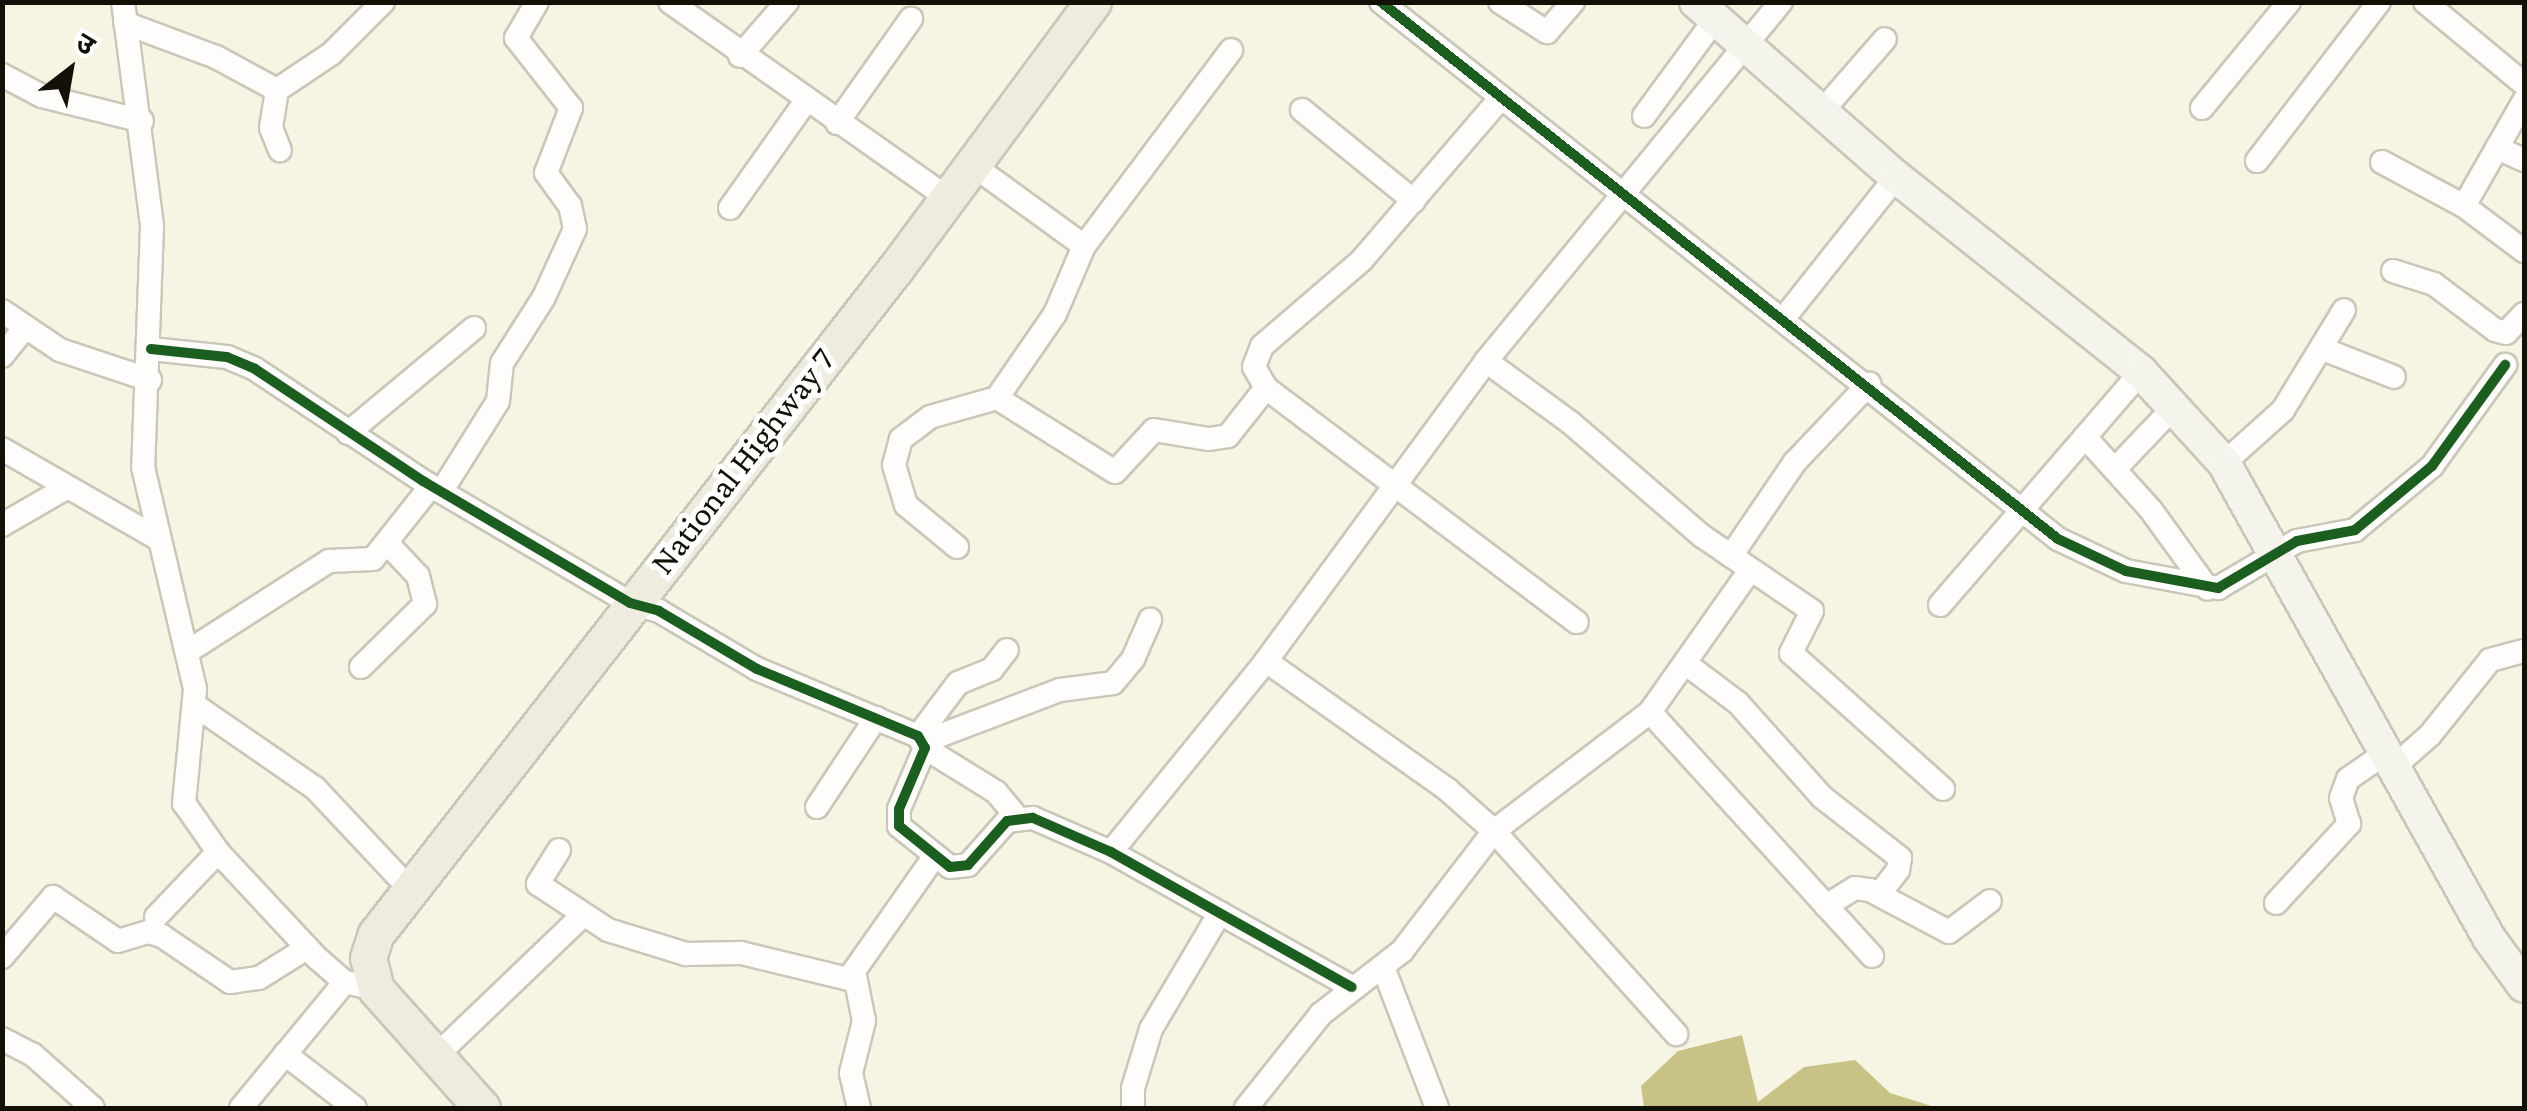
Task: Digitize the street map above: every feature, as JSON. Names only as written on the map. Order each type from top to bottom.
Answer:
[{"type":"main road","name":"National Highway 7","points":[[361,986],[371,946],[408,887],[974,166],[1093,2]]},
{"type":"main road","points":[[1706,10],[1896,177],[2141,372],[2224,463],[2278,550],[2489,938],[2524,986]]},
{"type":"main road","points":[[361,986],[436,1056],[482,1108]]},
{"type":"street","points":[[280,150],[271,128],[277,90],[332,54],[383,2]]},
{"type":"street","points":[[187,652],[329,561],[373,559],[436,488],[498,401],[502,363],[544,298],[575,229],[570,206],[546,173],[570,108],[516,38],[538,2]]},
{"type":"street","points":[[670,2],[740,56],[949,198]]},
{"type":"street","points":[[740,56],[786,2]]},
{"type":"street","points":[[1380,2],[1622,198],[1784,318],[2022,508],[2087,555],[2208,589],[2278,550],[2366,523],[2432,466],[2505,365]]},
{"type":"street","points":[[1500,2],[1546,32],[1573,2]]},
{"type":"street","points":[[1111,852],[1266,661],[1486,361],[1781,2]]},
{"type":"street","points":[[2202,108],[2289,2]]},
{"type":"street","points":[[2257,161],[2379,2]]},
{"type":"street","points":[[2426,2],[2524,84]]},
{"type":"street","points":[[1644,116],[1706,10]]},
{"type":"street","points":[[124,12],[277,90]]},
{"type":"street","points":[[124,12],[142,121],[152,226],[150,380],[142,445],[156,538],[187,652],[196,706],[184,802],[218,852],[306,948],[361,986],[284,1054],[242,1108]]},
{"type":"street","points":[[837,123],[912,19]]},
{"type":"street","points":[[1823,110],[1885,39]]},
{"type":"street","points":[[956,546],[906,505],[894,453],[930,417],[998,398],[1055,314],[1084,246],[1231,50]]},
{"type":"street","points":[[2,75],[42,96],[142,121]]},
{"type":"street","points":[[1499,100],[1344,277],[1262,346],[1254,367],[1266,388],[1577,622]]},
{"type":"street","points":[[730,208],[806,101]]},
{"type":"street","points":[[2464,206],[2524,101]]},
{"type":"street","points":[[1302,110],[1414,201]]},
{"type":"street","points":[[2497,148],[2524,160]]},
{"type":"street","points":[[2382,162],[2464,206],[2524,251]]},
{"type":"street","points":[[974,166],[1084,246]]},
{"type":"street","points":[[1784,318],[1896,177]]},
{"type":"street","points":[[2393,271],[2434,284],[2495,330],[2506,333],[2524,314]]},
{"type":"street","points":[[2224,463],[2283,410],[2344,310]]},
{"type":"street","points":[[2,311],[23,330],[60,350],[150,380]]},
{"type":"street","points":[[348,433],[474,328]]},
{"type":"street","points":[[2,356],[23,330]]},
{"type":"street","points":[[151,349],[240,361],[436,488],[630,603],[659,611],[757,669],[876,718],[922,742],[996,792],[1016,816],[1111,852],[1352,987]]},
{"type":"street","points":[[2323,349],[2394,377]]},
{"type":"street","points":[[1486,361],[1740,563],[1812,611],[1810,623],[1791,646],[1802,666],[1943,789]]},
{"type":"street","points":[[1940,606],[2141,372]]},
{"type":"street","points":[[1246,1108],[1321,1014],[1383,967],[1494,831],[1650,712],[1686,663],[1795,462],[1869,384]]},
{"type":"street","points":[[998,398],[1115,472],[1154,430],[1209,440],[1228,436],[1266,388]]},
{"type":"street","points":[[2115,469],[2174,407]]},
{"type":"street","points":[[2085,437],[2115,469],[2208,589]]},
{"type":"street","points":[[2,449],[156,538]]},
{"type":"street","points":[[2,525],[66,488]]},
{"type":"street","points":[[361,667],[426,604],[418,576],[388,544]]},
{"type":"street","points":[[922,742],[1060,690],[1113,683],[1133,659],[1150,620]]},
{"type":"street","points":[[1008,650],[992,669],[958,683],[922,742],[897,816],[903,833],[934,857],[960,870],[1016,816]]},
{"type":"street","points":[[2276,903],[2348,824],[2341,798],[2348,779],[2430,735],[2490,660],[2524,651]]},
{"type":"street","points":[[1266,661],[1448,790],[1494,831],[1676,1034]]},
{"type":"street","points":[[1686,663],[1738,704],[1822,797],[1900,858],[1898,870],[1880,894]]},
{"type":"street","points":[[196,706],[314,788],[408,887]]},
{"type":"street","points":[[1650,712],[1872,956]]},
{"type":"street","points":[[817,807],[876,718]]},
{"type":"street","points":[[559,850],[538,884],[582,916],[686,954],[741,953],[853,980]]},
{"type":"street","points":[[156,917],[218,852]]},
{"type":"street","points":[[859,1108],[851,1072],[864,1013],[853,980],[874,937],[934,857]]},
{"type":"street","points":[[1826,906],[1855,888],[1880,894],[1949,932],[1990,901]]},
{"type":"street","points":[[2,957],[53,898],[118,941],[148,932],[162,936],[230,982],[259,978],[306,948]]},
{"type":"street","points":[[1133,1108],[1132,1088],[1151,1028],[1220,913]]},
{"type":"street","points":[[436,1056],[582,916]]},
{"type":"street","points":[[1383,967],[1437,1108]]},
{"type":"street","points":[[2,1039],[32,1054],[82,1105]]},
{"type":"street","points":[[284,1054],[355,1108]]},
{"type":"shaded area","points":[[1742,1035],[1758,1102],[1804,1067],[1855,1060],[1890,1093],[1938,1108],[1644,1108],[1641,1086],[1678,1051]]},
{"type":"cycle path","points":[[1381,2],[2058,539],[2126,571],[2218,588],[2297,541],[2355,530],[2432,466],[2505,365]]},
{"type":"cycle path","points":[[151,349],[227,357],[255,369],[423,481],[630,603],[659,611],[757,669],[918,736],[925,748],[899,809],[899,826],[950,867],[968,865],[1007,821],[1033,818],[1111,852],[1352,987]]}]
